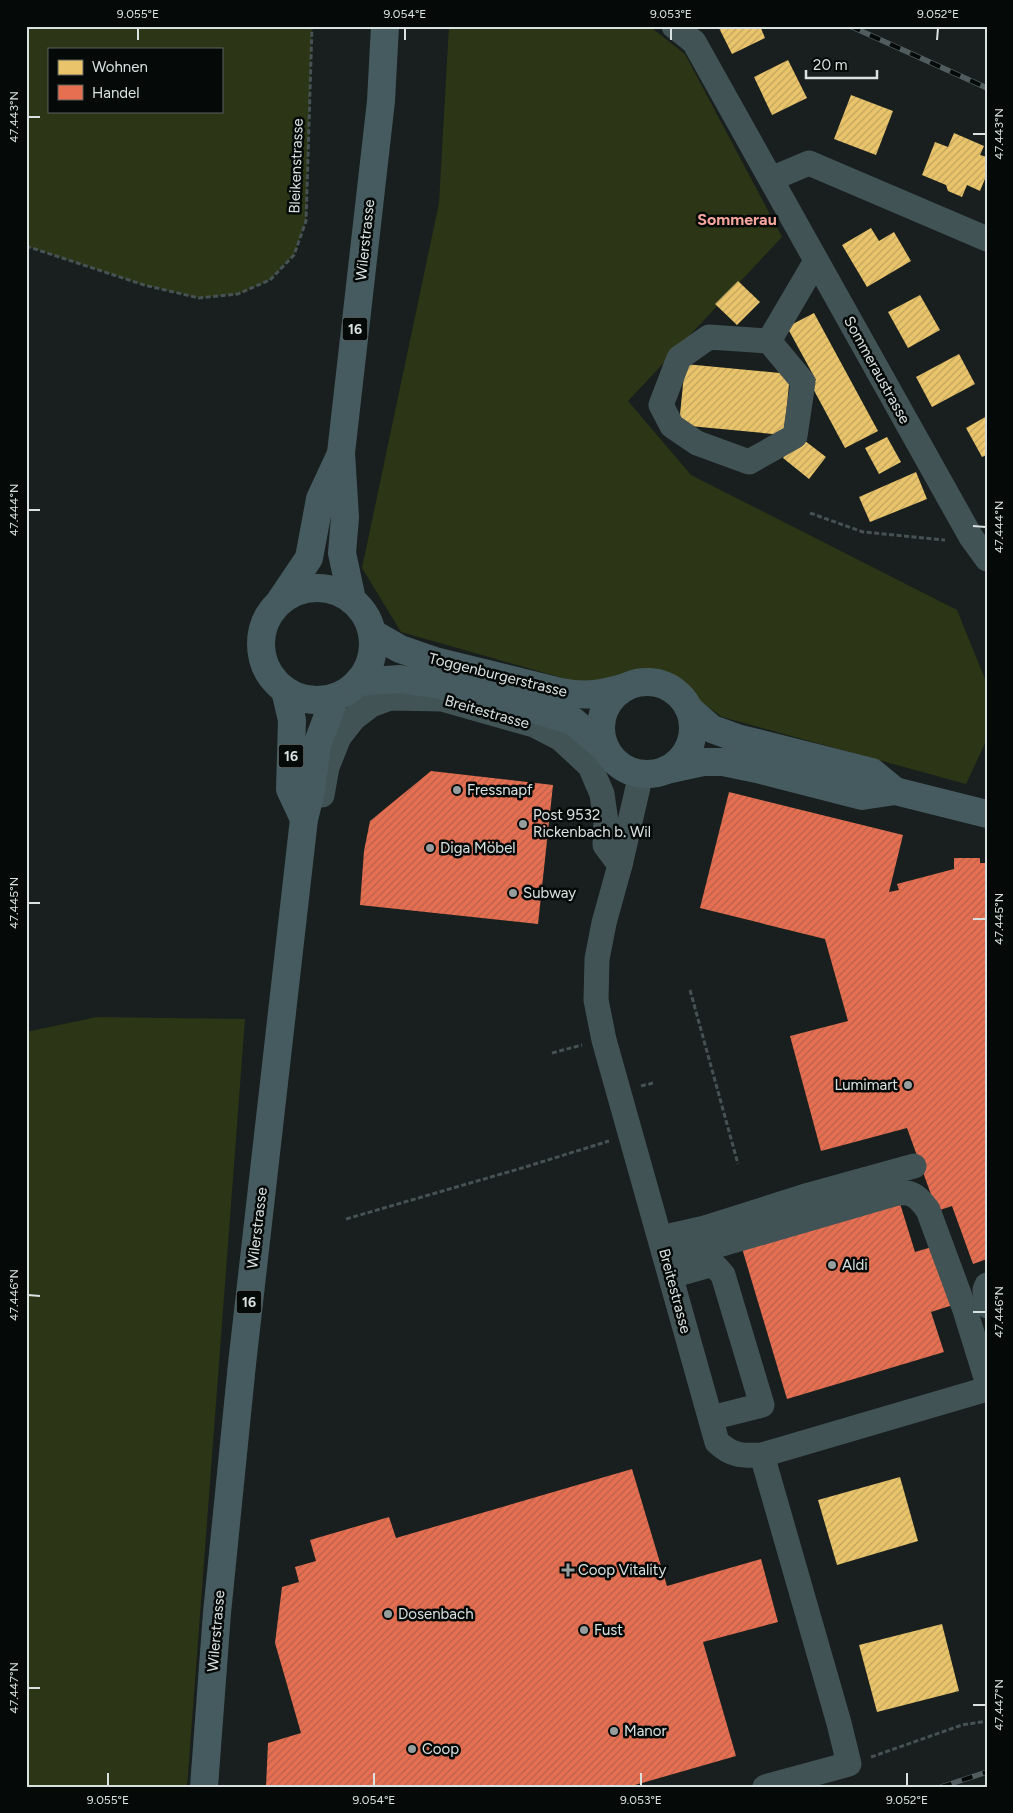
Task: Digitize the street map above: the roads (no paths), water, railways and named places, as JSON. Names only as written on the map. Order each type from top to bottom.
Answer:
[{"type":"main road","name":"Wilerstrasse","points":[[352,600],[342,553],[345,517],[342,452],[381,101],[385,26]]},
{"type":"main road","name":"Wilerstrasse","points":[[280,601],[309,558],[320,499],[342,452]]},
{"type":"main road","points":[[316,587],[335,590],[352,600],[368,620],[372,633],[373,651],[368,668],[358,682],[348,691],[335,697],[318,700],[301,698],[285,690],[273,678],[264,664],[260,647],[262,630],[269,614],[280,601],[297,591],[316,587]]},
{"type":"main road","name":"Toggenburgerstrasse","points":[[372,633],[400,649],[434,661],[580,696],[602,694],[628,686]]},
{"type":"main road","name":"Toggenburgerstrasse","points":[[358,682],[400,679],[439,685],[524,706],[573,721],[605,748]]},
{"type":"main road","points":[[895,791],[872,772],[738,738],[712,729],[690,709],[680,695],[666,686],[653,682],[637,683],[628,686],[614,695],[602,716],[601,732],[605,748],[614,761],[627,771],[653,772],[704,762],[723,762],[862,796],[895,791],[987,814]]},
{"type":"main road","name":"16","points":[[285,690],[292,720],[290,789],[304,819]]},
{"type":"main road","name":"Wilerstrasse","points":[[204,1787],[217,1613],[242,1364],[304,819],[311,791],[317,745],[335,697]]},
{"type":"main road","points":[[653,772],[680,762],[689,748],[694,725],[690,709]]},
{"type":"street","name":"Sommeraustrasse","points":[[674,26],[694,42],[981,551]]},
{"type":"street","points":[[772,179],[808,163],[987,239]]},
{"type":"street","points":[[769,341],[816,260]]},
{"type":"street","points":[[709,337],[769,341],[803,382],[795,436],[749,462],[696,443],[672,426],[661,405],[679,358],[709,337]]},
{"type":"street","name":"Breitestrasse","points":[[304,819],[322,794],[327,767],[339,737],[354,718],[371,705],[390,698],[442,699],[534,725],[561,739],[576,752],[590,766],[602,794],[606,822],[605,845],[620,865]]},
{"type":"street","name":"Breitestrasse","points":[[653,772],[620,865],[604,923],[597,959],[596,1000],[604,1040],[717,1442],[727,1451],[743,1456],[762,1455],[987,1389]]},
{"type":"street","points":[[666,1258],[705,1228],[809,1195],[914,1166]]},
{"type":"street","points":[[666,1258],[894,1194],[902,1192],[912,1194],[921,1200],[928,1210],[965,1310],[987,1381]]},
{"type":"street","points":[[666,1258],[710,1265],[716,1267],[723,1275],[762,1405],[711,1418]]},
{"type":"street","points":[[987,1285],[985,1290],[987,1306]]},
{"type":"street","points":[[762,1455],[849,1764],[765,1787]]},
{"type":"railway","points":[[850,26],[987,88]]},
{"type":"railway","points":[[941,1787],[987,1772]]},
{"type":"place","name":"Fressnapf","points":[[457,790]]},
{"type":"place","name":"Post 9532 Rickenbach b. Wil","points":[[523,824]]},
{"type":"place","name":"Diga Möbel","points":[[430,848]]},
{"type":"place","name":"Subway","points":[[513,893]]},
{"type":"place","name":"Lumimart","points":[[908,1085]]},
{"type":"place","name":"Aldi","points":[[832,1265]]},
{"type":"place","name":"Coop Vitality","points":[[568,1570]]},
{"type":"place","name":"Dosenbach","points":[[388,1614]]},
{"type":"place","name":"Fust","points":[[584,1630]]},
{"type":"place","name":"Manor","points":[[614,1731]]},
{"type":"place","name":"Coop","points":[[412,1749]]},
{"type":"district","name":"Sommerau","points":[[737,219]]}]
